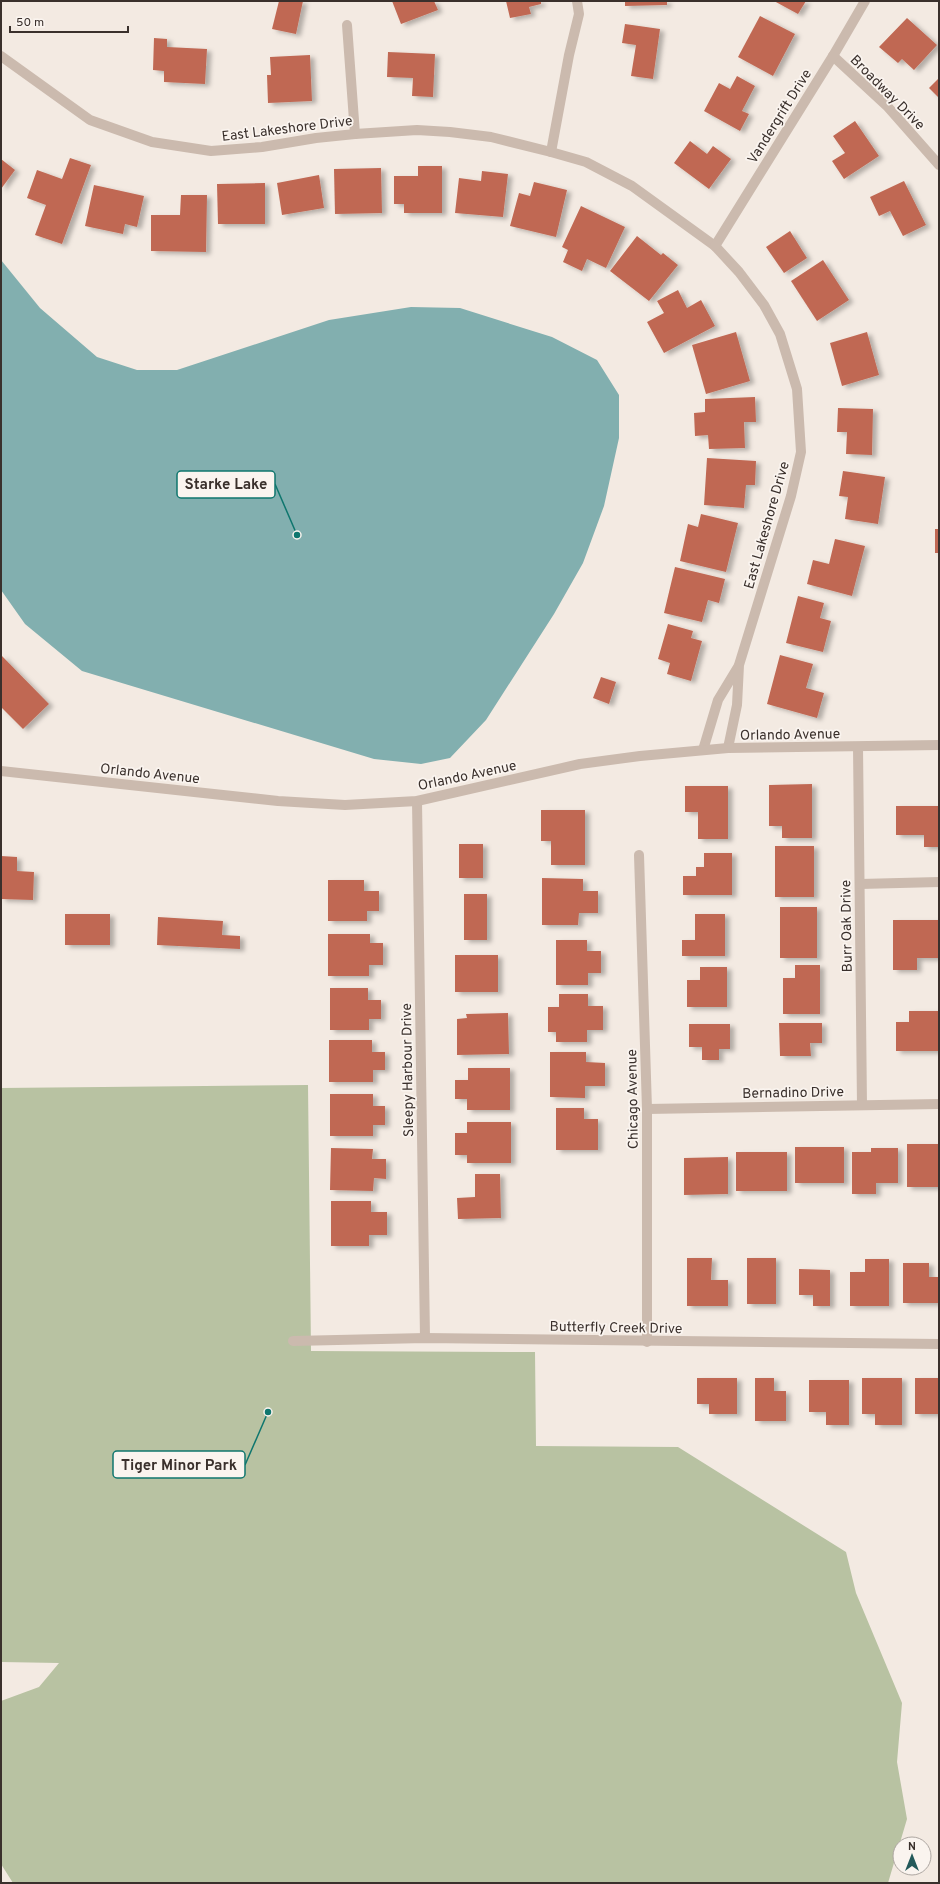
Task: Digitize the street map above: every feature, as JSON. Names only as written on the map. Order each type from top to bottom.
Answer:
[{"type":"street","points":[[551,152],[569,55],[579,14],[577,1]]},
{"type":"street","name":"Vandergrift Drive","points":[[716,246],[833,56],[865,1]]},
{"type":"street","points":[[347,25],[355,134]]},
{"type":"street","name":"East Lakeshore Drive","points":[[1,56],[90,120],[152,142],[211,151],[262,147],[316,138],[355,134],[417,130],[491,137],[551,152],[586,162],[632,186],[716,246],[739,272],[764,305],[780,334],[797,389],[801,452],[791,496],[739,665],[718,700],[703,750]]},
{"type":"street","name":"Broadway Drive","points":[[833,56],[887,106],[939,166]]},
{"type":"street","name":"East Lakeshore Drive","points":[[728,748],[737,705],[739,665]]},
{"type":"street","name":"Orlando Avenue","points":[[1,771],[278,801],[345,805],[417,801],[580,764],[640,756],[728,748],[939,745]]},
{"type":"street","name":"Burr Oak Drive","points":[[858,747],[862,1105]]},
{"type":"street","name":"Sleepy Harbour Drive","points":[[417,801],[425,1338]]},
{"type":"street","name":"Chicago Avenue","points":[[639,855],[647,1109],[647,1342]]},
{"type":"street","points":[[860,884],[939,882]]},
{"type":"street","name":"Bernadino Drive","points":[[647,1109],[939,1104]]},
{"type":"street","name":"Butterfly Creek Drive","points":[[294,1341],[425,1338],[647,1342],[939,1344]]},
{"type":"green space","points":[[308,1085],[311,1351],[535,1352],[536,1446],[678,1447],[846,1552],[856,1593],[902,1703],[897,1762],[907,1819],[902,1836],[892,1836],[892,1870],[888,1883],[13,1883],[1,1864],[1,1701],[39,1687],[59,1663],[1,1662],[1,1088]]},
{"type":"water","points":[[1,260],[40,308],[97,357],[137,370],[177,370],[329,320],[411,307],[460,308],[552,337],[597,360],[619,395],[619,438],[604,506],[583,563],[554,614],[486,720],[450,758],[421,764],[374,759],[82,671],[25,624],[1,590]]},
{"type":"building","points":[[279,1],[303,1],[296,34],[272,29]]},
{"type":"building","points":[[392,1],[434,1],[438,10],[401,24]]},
{"type":"building","points":[[506,1],[541,1],[541,4],[529,7],[531,14],[510,18]]},
{"type":"building","points":[[625,1],[667,1],[667,5],[625,6]]},
{"type":"building","points":[[774,1],[806,1],[798,14]]},
{"type":"building","points":[[760,16],[795,34],[773,76],[738,57]]},
{"type":"building","points":[[907,18],[937,45],[914,70],[902,59],[898,63],[879,47]]},
{"type":"building","points":[[625,24],[660,29],[653,79],[631,76],[636,45],[622,43]]},
{"type":"building","points":[[154,38],[167,39],[167,47],[207,49],[205,84],[164,82],[164,71],[153,70]]},
{"type":"building","points":[[388,52],[435,54],[433,97],[412,96],[413,78],[387,77]]},
{"type":"building","points":[[310,55],[312,101],[268,103],[267,75],[271,75],[270,57]]},
{"type":"building","points":[[737,76],[755,86],[742,111],[749,114],[740,131],[704,111],[719,83],[730,89]]},
{"type":"building","points":[[939,78],[939,98],[929,88]]},
{"type":"building","points":[[855,121],[879,156],[844,179],[832,161],[845,153],[833,136]]},
{"type":"building","points":[[690,141],[707,154],[713,146],[731,159],[709,189],[674,163]]},
{"type":"building","points":[[70,158],[91,165],[62,244],[35,235],[46,205],[27,198],[37,170],[62,179]]},
{"type":"building","points":[[1,159],[15,170],[1,189]]},
{"type":"building","points":[[418,166],[442,166],[442,213],[404,213],[404,204],[394,204],[394,176],[418,176]]},
{"type":"building","points":[[381,168],[382,213],[335,214],[334,169]]},
{"type":"building","points":[[482,171],[508,174],[503,217],[455,213],[459,178],[481,181]]},
{"type":"building","points":[[319,175],[324,208],[282,215],[277,183]]},
{"type":"building","points":[[904,181],[926,225],[903,236],[890,211],[879,216],[870,197]]},
{"type":"building","points":[[534,182],[567,190],[556,237],[510,226],[519,193],[530,196]]},
{"type":"building","points":[[265,183],[265,224],[218,224],[217,184]]},
{"type":"building","points":[[94,185],[144,196],[137,227],[125,224],[123,234],[85,226]]},
{"type":"building","points":[[181,195],[207,195],[206,252],[151,251],[151,215],[180,215]]},
{"type":"building","points":[[581,206],[625,227],[606,268],[587,259],[582,271],[563,262],[568,250],[562,247]]},
{"type":"building","points":[[790,231],[807,258],[784,273],[766,247]]},
{"type":"building","points":[[637,236],[661,255],[663,253],[678,265],[649,301],[610,271]]},
{"type":"building","points":[[823,260],[849,300],[817,321],[791,281]]},
{"type":"building","points":[[678,290],[687,308],[701,300],[715,326],[664,353],[647,322],[664,313],[657,301]]},
{"type":"building","points":[[736,332],[750,381],[706,394],[692,345]]},
{"type":"building","points":[[867,332],[879,375],[842,386],[830,343]]},
{"type":"building","points":[[755,397],[756,422],[744,422],[745,448],[709,449],[708,435],[695,436],[694,413],[705,412],[705,399]]},
{"type":"building","points":[[838,408],[873,409],[872,455],[846,454],[847,432],[837,432]]},
{"type":"building","points":[[707,458],[756,461],[755,485],[746,485],[744,508],[704,505]]},
{"type":"building","points":[[843,471],[885,477],[878,524],[845,519],[848,497],[839,496]]},
{"type":"building","points":[[701,514],[738,523],[726,572],[680,561],[688,524],[698,527]]},
{"type":"building","points":[[935,529],[939,529],[939,553],[935,553]]},
{"type":"building","points":[[835,539],[865,546],[852,596],[807,584],[813,560],[829,564]]},
{"type":"building","points":[[675,567],[725,579],[719,603],[708,600],[702,622],[664,613]]},
{"type":"building","points":[[798,596],[824,603],[820,618],[831,621],[823,652],[786,643]]},
{"type":"building","points":[[668,624],[693,631],[691,638],[702,641],[691,681],[667,674],[670,663],[658,659]]},
{"type":"building","points":[[1,655],[49,704],[23,729],[1,707]]},
{"type":"building","points":[[780,655],[813,664],[806,688],[824,693],[817,718],[767,704]]},
{"type":"building","points":[[601,677],[616,682],[609,704],[593,698]]},
{"type":"building","points":[[812,784],[812,838],[782,838],[782,826],[769,826],[769,785]]},
{"type":"building","points":[[685,786],[728,786],[728,839],[698,839],[698,812],[685,812]]},
{"type":"building","points":[[896,806],[938,806],[938,847],[924,847],[924,835],[896,835]]},
{"type":"building","points":[[541,810],[585,810],[585,865],[551,865],[551,841],[541,841]]},
{"type":"building","points":[[459,844],[483,844],[483,878],[459,878]]},
{"type":"building","points":[[775,846],[814,846],[814,897],[775,897]]},
{"type":"building","points":[[704,853],[732,853],[732,895],[683,895],[683,876],[696,876],[696,867],[704,867]]},
{"type":"building","points":[[1,856],[17,857],[17,871],[34,872],[33,900],[1,899]]},
{"type":"building","points":[[542,878],[583,879],[583,891],[598,891],[598,913],[579,913],[578,925],[542,925]]},
{"type":"building","points":[[328,880],[364,880],[364,891],[379,891],[379,911],[367,911],[367,921],[328,921]]},
{"type":"building","points":[[464,894],[487,894],[487,940],[464,940]]},
{"type":"building","points":[[780,907],[817,907],[817,958],[780,958]]},
{"type":"building","points":[[65,914],[110,914],[110,945],[65,945]]},
{"type":"building","points":[[695,914],[725,914],[725,956],[682,956],[682,940],[695,940]]},
{"type":"building","points":[[158,917],[223,921],[222,935],[240,936],[240,949],[157,945]]},
{"type":"building","points":[[893,920],[938,920],[938,958],[917,958],[917,970],[893,970]]},
{"type":"building","points":[[328,934],[370,934],[370,943],[383,943],[383,965],[369,965],[369,976],[328,976]]},
{"type":"building","points":[[556,940],[587,940],[587,951],[601,951],[601,973],[588,973],[588,985],[556,985]]},
{"type":"building","points":[[455,955],[498,955],[498,992],[455,992]]},
{"type":"building","points":[[795,965],[820,965],[820,1014],[783,1014],[783,978],[795,978]]},
{"type":"building","points":[[700,967],[727,967],[727,1007],[687,1007],[687,980],[700,980]]},
{"type":"building","points":[[330,988],[368,988],[368,1000],[381,1000],[381,1019],[369,1019],[369,1030],[330,1030]]},
{"type":"building","points":[[559,994],[588,994],[588,1006],[603,1006],[603,1030],[587,1030],[587,1042],[556,1042],[556,1032],[548,1032],[548,1007],[559,1007]]},
{"type":"building","points":[[909,1011],[939,1011],[939,1051],[896,1051],[896,1022],[909,1022]]},
{"type":"building","points":[[508,1013],[509,1054],[457,1055],[457,1019],[467,1018],[466,1014]]},
{"type":"building","points":[[779,1023],[822,1023],[822,1043],[810,1043],[811,1056],[780,1056]]},
{"type":"building","points":[[689,1024],[730,1024],[730,1049],[719,1049],[719,1060],[702,1060],[702,1047],[689,1047]]},
{"type":"building","points":[[329,1040],[372,1040],[372,1052],[385,1052],[385,1070],[373,1070],[373,1082],[329,1082]]},
{"type":"building","points":[[550,1052],[586,1052],[586,1062],[605,1063],[605,1086],[585,1086],[585,1098],[550,1097]]},
{"type":"building","points":[[468,1068],[510,1068],[510,1110],[467,1110],[467,1099],[455,1099],[455,1080],[468,1080]]},
{"type":"building","points":[[330,1094],[373,1094],[373,1106],[385,1106],[385,1125],[373,1125],[373,1136],[330,1136]]},
{"type":"building","points":[[556,1108],[584,1108],[584,1119],[598,1119],[598,1150],[556,1150]]},
{"type":"building","points":[[467,1122],[511,1122],[511,1163],[467,1163],[467,1155],[455,1155],[455,1133],[467,1133]]},
{"type":"building","points":[[907,1144],[939,1144],[939,1187],[907,1187]]},
{"type":"building","points":[[795,1147],[844,1147],[844,1183],[795,1183]]},
{"type":"building","points":[[331,1148],[373,1149],[372,1159],[386,1159],[386,1179],[374,1178],[373,1191],[330,1190]]},
{"type":"building","points":[[871,1148],[898,1148],[898,1183],[876,1183],[876,1194],[852,1194],[852,1152],[871,1152]]},
{"type":"building","points":[[736,1152],[787,1152],[787,1191],[736,1191]]},
{"type":"building","points":[[728,1157],[728,1194],[684,1195],[684,1158]]},
{"type":"building","points":[[475,1174],[500,1174],[501,1218],[458,1219],[457,1198],[475,1197]]},
{"type":"building","points":[[331,1201],[371,1201],[371,1212],[387,1212],[387,1235],[369,1235],[369,1246],[331,1246]]},
{"type":"building","points":[[687,1258],[712,1258],[711,1280],[728,1280],[728,1306],[687,1306]]},
{"type":"building","points":[[747,1258],[776,1258],[776,1304],[747,1304]]},
{"type":"building","points":[[865,1259],[889,1259],[889,1306],[850,1306],[850,1272],[865,1272]]},
{"type":"building","points":[[903,1263],[929,1263],[929,1277],[939,1277],[939,1303],[903,1303]]},
{"type":"building","points":[[799,1269],[830,1270],[830,1306],[813,1306],[813,1295],[799,1295]]},
{"type":"building","points":[[697,1378],[737,1378],[737,1414],[709,1414],[709,1404],[697,1404]]},
{"type":"building","points":[[755,1378],[774,1378],[774,1391],[786,1391],[786,1421],[755,1421]]},
{"type":"building","points":[[862,1378],[902,1378],[902,1425],[875,1425],[875,1414],[862,1414]]},
{"type":"building","points":[[915,1378],[939,1378],[939,1414],[915,1414]]},
{"type":"building","points":[[809,1380],[849,1380],[849,1425],[826,1425],[826,1412],[809,1412]]},
{"type":"place","name":"Starke Lake","points":[[297,535]]},
{"type":"place","name":"Tiger Minor Park","points":[[268,1412]]}]
